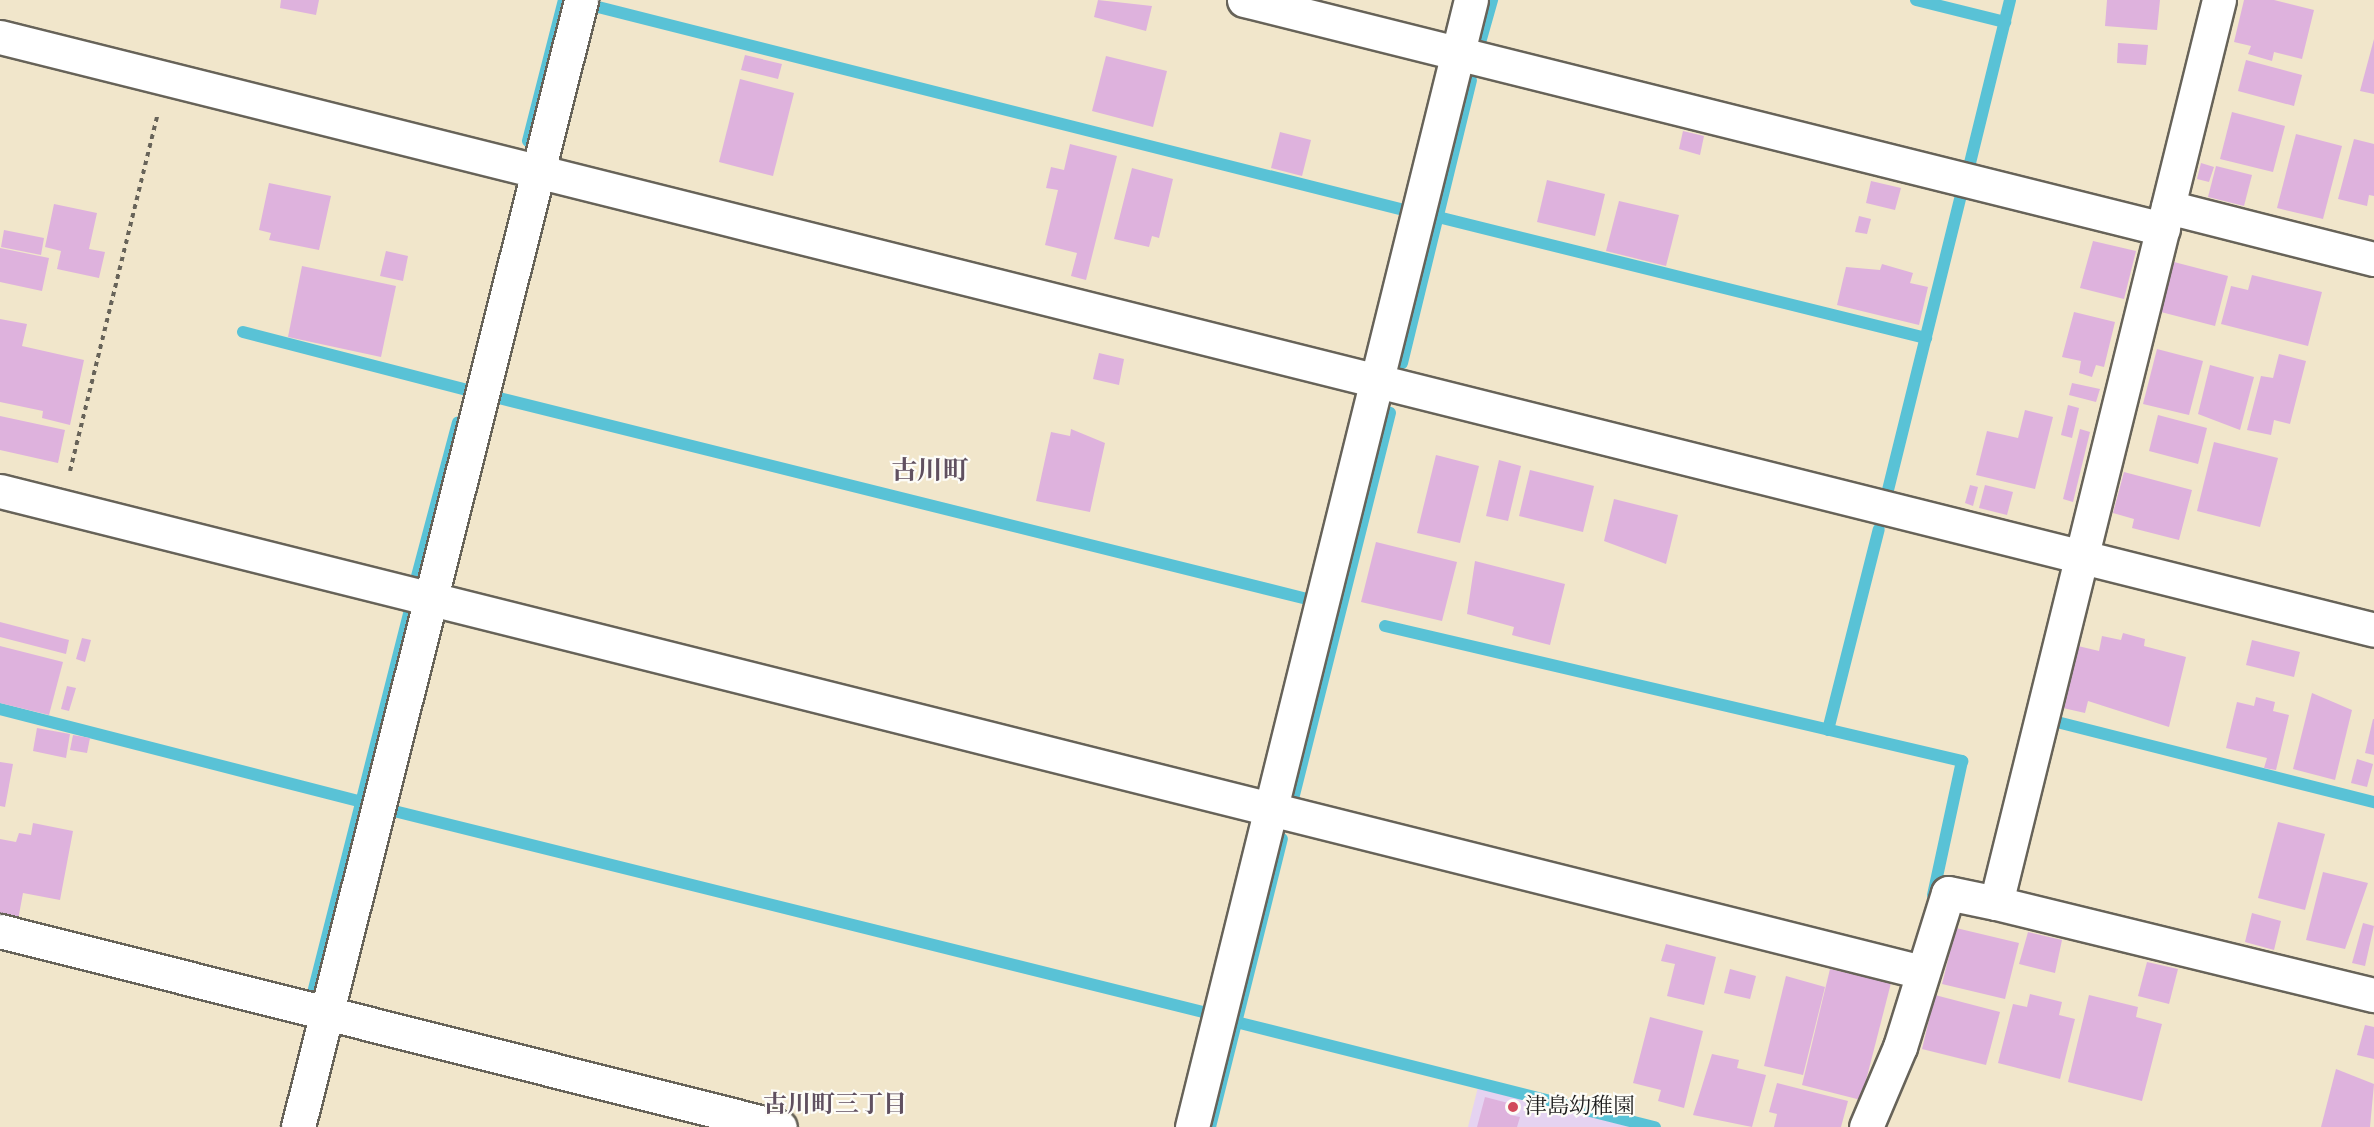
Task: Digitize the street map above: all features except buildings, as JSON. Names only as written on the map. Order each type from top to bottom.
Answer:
[{"type":"street","points":[[298,1127],[428,598],[581,0]]},
{"type":"street","points":[[1244,0],[1457,54],[2165,218],[2374,259]]},
{"type":"street","points":[[1192,1127],[1471,0]]},
{"type":"street","points":[[1996,903],[2219,0]]},
{"type":"street","points":[[0,37],[539,169],[1376,384],[2374,630]]},
{"type":"street","points":[[0,491],[1922,972]]},
{"type":"street","points":[[1866,1127],[1900,1047],[1948,893],[2374,995]]},
{"type":"street","points":[[0,931],[780,1127]]},
{"type":"path","points":[[61,506],[167,78]]},
{"type":"shaded area","name":"津島幼稚園","points":[[1478,1087],[1630,1127],[1468,1127]]},
{"type":"waterway","points":[[528,141],[564,0]]},
{"type":"waterway","points":[[1481,39],[1492,0]]},
{"type":"waterway","points":[[1916,0],[2005,22]]},
{"type":"waterway","points":[[1969,167],[2010,0]]},
{"type":"waterway","points":[[590,5],[1408,211]]},
{"type":"waterway","points":[[1402,363],[1471,80]]},
{"type":"waterway","points":[[1888,490],[1961,196]]},
{"type":"waterway","points":[[1438,217],[1926,338]]},
{"type":"waterway","points":[[243,332],[467,390]]},
{"type":"waterway","points":[[495,397],[1311,600]]},
{"type":"waterway","points":[[1294,795],[1390,413]]},
{"type":"waterway","points":[[416,580],[458,422]]},
{"type":"waterway","points":[[1828,730],[1879,529]]},
{"type":"waterway","points":[[314,989],[409,613]]},
{"type":"waterway","points":[[1385,626],[1962,761],[1933,895]]},
{"type":"waterway","points":[[0,709],[361,802]]},
{"type":"waterway","points":[[2057,722],[2374,802]]},
{"type":"waterway","points":[[386,809],[1207,1013]]},
{"type":"waterway","points":[[1210,1127],[1282,839]]},
{"type":"waterway","points":[[1236,1022],[1655,1127]]},
{"type":"place","name":"津島幼稚園","points":[[1513,1107]]},
{"type":"district","name":"古川町","points":[[930,472]]},
{"type":"district","name":"古川町三丁目","points":[[835,1105]]}]
